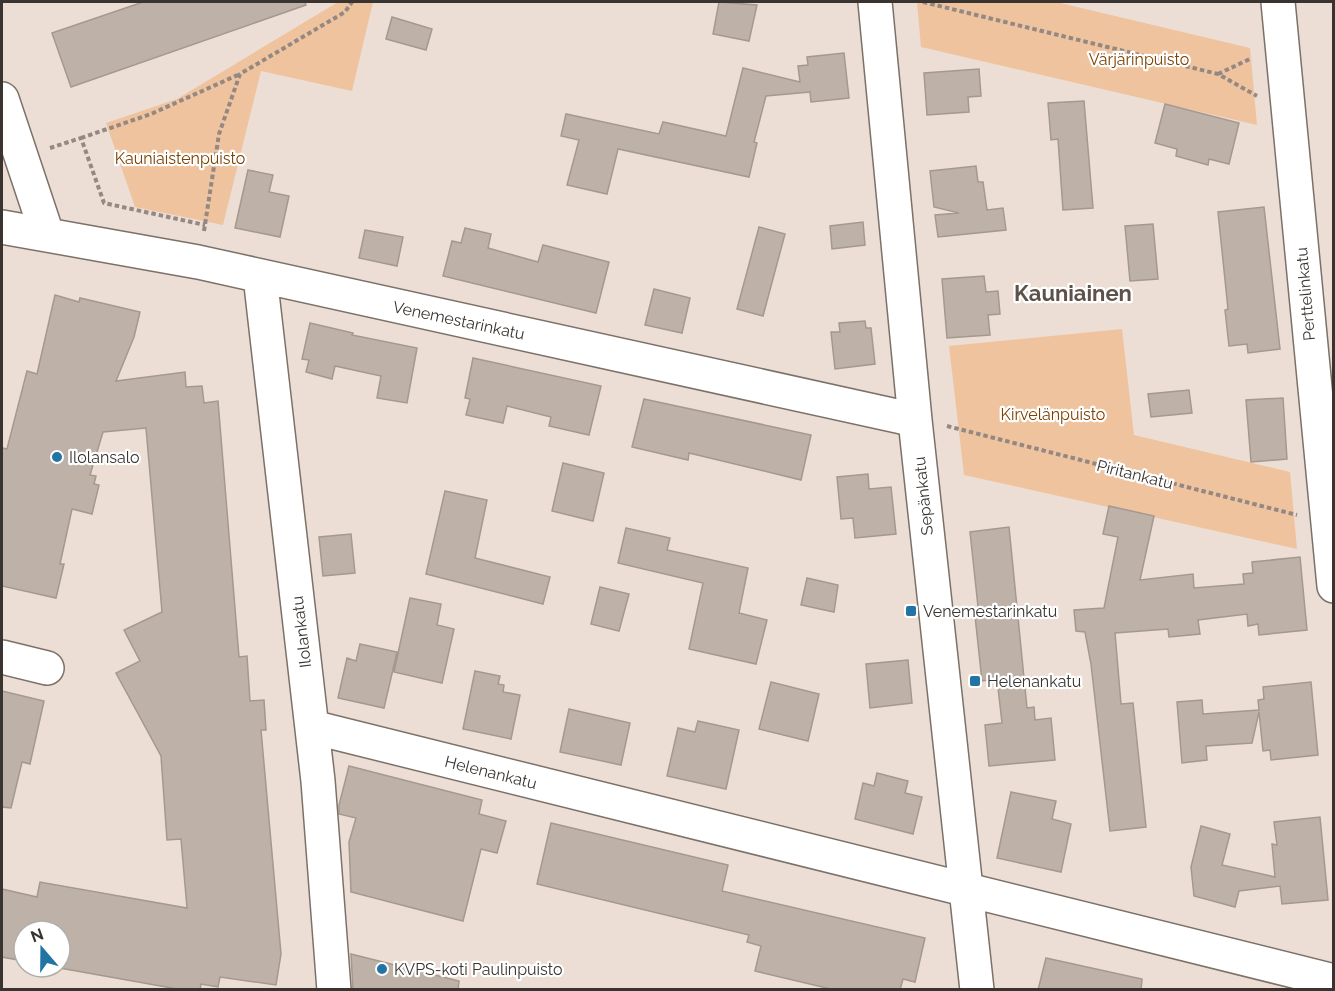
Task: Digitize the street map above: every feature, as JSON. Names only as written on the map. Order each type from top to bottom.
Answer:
[{"type":"street","name":"Sepänkatu","points":[[875,2],[930,423],[977,990]]},
{"type":"street","name":"Perttelinkatu","points":[[1278,2],[1334,586]]},
{"type":"street","points":[[2,99],[47,234]]},
{"type":"street","name":"Venemestarinkatu","points":[[2,227],[198,262],[930,423]]},
{"type":"street","name":"Ilolankatu","points":[[260,276],[312,727],[334,990]]},
{"type":"street","points":[[2,657],[47,668]]},
{"type":"street","name":"Helenankatu","points":[[312,727],[968,892],[1334,981]]},
{"type":"path","points":[[22,158],[151,114],[240,74],[345,12],[352,2]]},
{"type":"path","points":[[923,2],[1150,56],[1218,75],[1262,100]]},
{"type":"path","points":[[1218,75],[1258,54]]},
{"type":"path","points":[[198,262],[219,134],[240,74]]},
{"type":"path","points":[[81,138],[104,203],[205,225]]},
{"type":"path","name":"Piritankatu","points":[[930,423],[1302,516],[1329,530]]},
{"type":"green space","name":"Kauniaistenpuisto","points":[[338,2],[373,2],[352,91],[261,71],[223,225],[135,207],[106,123],[177,99]]},
{"type":"green space","name":"Värjärinpuisto","points":[[917,2],[1056,2],[1250,48],[1257,125],[921,47]]},
{"type":"green space","name":"Kirvelänpuisto","points":[[1122,329],[1134,435],[1290,472],[1297,549],[964,475],[949,346]]},
{"type":"building","points":[[143,2],[305,2],[306,5],[71,87],[52,33]]},
{"type":"building","points":[[719,2],[757,5],[749,41],[713,34]]},
{"type":"building","points":[[392,17],[432,29],[426,50],[386,39]]},
{"type":"building","points":[[844,53],[849,98],[811,102],[810,92],[766,96],[754,142],[757,143],[749,177],[618,149],[607,194],[567,185],[579,140],[561,136],[566,114],[659,134],[663,122],[726,136],[743,68],[800,82],[798,66],[808,65],[807,57]]},
{"type":"building","points":[[979,69],[981,96],[968,97],[969,112],[927,115],[924,73]]},
{"type":"building","points":[[1084,101],[1093,208],[1063,210],[1058,139],[1051,140],[1048,103]]},
{"type":"building","points":[[1165,104],[1239,123],[1229,164],[1209,159],[1208,165],[1176,156],[1177,149],[1155,143]]},
{"type":"building","points":[[976,166],[978,182],[983,182],[987,210],[1003,208],[1006,230],[938,237],[935,215],[959,213],[934,207],[930,171]]},
{"type":"building","points":[[248,170],[273,175],[269,192],[289,196],[280,237],[235,228]]},
{"type":"building","points":[[1264,207],[1280,349],[1248,353],[1247,344],[1229,346],[1225,310],[1228,309],[1218,212]]},
{"type":"building","points":[[863,222],[865,245],[832,249],[830,226]]},
{"type":"building","points":[[1153,224],[1158,279],[1130,281],[1125,226]]},
{"type":"building","points":[[759,227],[785,234],[763,316],[737,309]]},
{"type":"building","points":[[465,228],[491,234],[488,248],[538,262],[543,245],[609,262],[596,313],[443,276],[452,241],[461,243]]},
{"type":"building","points":[[365,230],[403,237],[397,266],[359,258]]},
{"type":"building","points":[[984,276],[986,292],[998,291],[1000,314],[988,315],[990,335],[947,338],[942,279]]},
{"type":"building","points":[[654,289],[690,298],[682,333],[645,325]]},
{"type":"building","points":[[55,295],[79,302],[80,298],[140,312],[134,337],[116,381],[185,372],[186,387],[202,386],[204,403],[218,401],[239,657],[247,656],[250,701],[264,700],[266,730],[261,730],[281,954],[276,985],[220,977],[218,987],[201,984],[200,990],[183,990],[72,970],[72,919],[12,919],[12,959],[2,957],[2,889],[37,897],[40,882],[187,908],[181,839],[167,840],[161,756],[116,673],[140,661],[124,630],[162,612],[146,428],[103,432],[90,475],[96,476],[94,484],[99,485],[92,514],[72,509],[60,564],[64,564],[56,598],[2,586],[2,448],[7,449],[27,371],[37,374]]},
{"type":"building","points":[[865,321],[866,328],[871,328],[875,364],[835,369],[831,332],[840,332],[839,323]]},
{"type":"building","points":[[310,323],[353,333],[352,335],[417,348],[407,403],[377,398],[381,376],[335,366],[332,379],[306,372],[309,360],[302,359]]},
{"type":"building","points":[[473,358],[601,386],[589,435],[549,426],[551,417],[507,406],[503,423],[466,415],[470,399],[465,398]]},
{"type":"building","points":[[1189,390],[1192,413],[1151,417],[1148,394]]},
{"type":"building","points":[[1283,398],[1287,459],[1251,462],[1246,400]]},
{"type":"building","points":[[644,399],[811,435],[801,480],[689,453],[688,460],[632,447]]},
{"type":"building","points":[[563,463],[604,473],[593,521],[552,511]]},
{"type":"building","points":[[868,474],[869,489],[891,487],[896,534],[855,538],[853,518],[841,519],[837,477]]},
{"type":"building","points":[[445,491],[487,500],[475,558],[550,577],[543,604],[426,574]]},
{"type":"building","points":[[1109,506],[1154,516],[1140,580],[1193,574],[1194,588],[1244,584],[1243,574],[1253,573],[1252,562],[1300,557],[1307,630],[1259,635],[1258,624],[1248,626],[1247,614],[1198,620],[1200,634],[1169,637],[1168,629],[1115,633],[1121,704],[1133,703],[1146,827],[1110,831],[1091,664],[1085,632],[1076,631],[1074,610],[1104,608],[1118,537],[1103,534]]},
{"type":"building","points":[[1009,527],[1027,708],[1034,707],[1035,720],[1051,718],[1055,760],[989,766],[985,725],[1002,723],[997,679],[982,681],[975,616],[979,616],[970,532]]},
{"type":"building","points":[[626,528],[670,538],[667,550],[748,568],[739,613],[767,620],[756,664],[689,649],[703,583],[618,563]]},
{"type":"building","points":[[351,534],[355,573],[323,576],[319,537]]},
{"type":"building","points":[[807,578],[838,585],[834,612],[801,605]]},
{"type":"building","points":[[600,587],[629,594],[619,631],[591,624]]},
{"type":"building","points":[[410,598],[441,604],[437,625],[454,629],[442,683],[394,672]]},
{"type":"building","points":[[360,644],[397,652],[384,708],[338,698],[347,658],[356,661]]},
{"type":"building","points":[[908,660],[912,703],[870,708],[866,664]]},
{"type":"building","points":[[475,671],[500,676],[498,684],[504,685],[503,692],[520,695],[511,739],[463,729]]},
{"type":"building","points":[[771,682],[819,694],[808,741],[759,729]]},
{"type":"building","points":[[1311,682],[1318,755],[1271,760],[1270,750],[1263,751],[1259,712],[1252,743],[1206,746],[1207,760],[1182,763],[1177,702],[1202,700],[1203,714],[1259,710],[1258,700],[1264,699],[1263,687]]},
{"type":"building","points":[[2,691],[44,701],[30,764],[22,762],[11,808],[2,807]]},
{"type":"building","points":[[569,709],[630,723],[621,765],[560,752]]},
{"type":"building","points":[[698,721],[739,730],[726,789],[667,776],[678,728],[695,732]]},
{"type":"building","points":[[349,766],[482,800],[479,814],[506,821],[497,853],[481,849],[463,921],[351,892],[349,842],[356,818],[339,814],[339,805]]},
{"type":"building","points":[[877,773],[908,781],[905,793],[922,797],[913,834],[855,819],[863,783],[874,786]]},
{"type":"building","points":[[1011,792],[1056,801],[1052,819],[1071,824],[1061,872],[997,858]]},
{"type":"building","points":[[1320,817],[1328,900],[1282,904],[1280,886],[1239,891],[1235,907],[1194,896],[1191,867],[1201,826],[1230,834],[1222,865],[1275,877],[1272,844],[1277,845],[1274,822]]},
{"type":"building","points":[[551,823],[728,865],[722,891],[925,938],[915,982],[903,979],[900,990],[835,990],[755,971],[761,946],[747,942],[749,935],[537,884]]},
{"type":"building","name":"KVPS-koti Paulinpuisto","points":[[351,954],[459,981],[458,990],[353,990]]},
{"type":"building","points":[[1046,958],[1142,979],[1141,990],[1038,990]]},
{"type":"place","name":"Ilolansalo","points":[[57,457]]},
{"type":"place","name":"Venemestarinkatu","points":[[911,611]]},
{"type":"place","name":"Helenankatu","points":[[975,681]]},
{"type":"place","name":"KVPS-koti Paulinpuisto","points":[[382,969]]},
{"type":"district","name":"Kauniainen","points":[[1073,293]]}]
